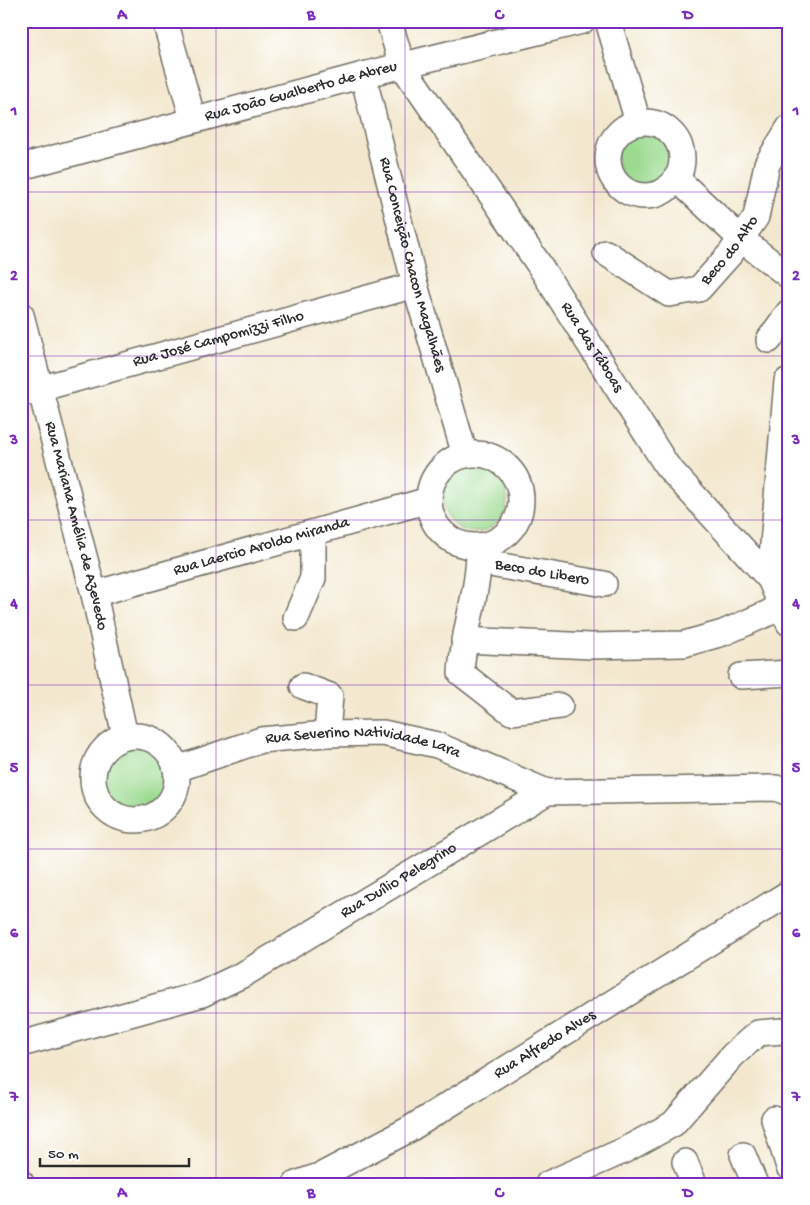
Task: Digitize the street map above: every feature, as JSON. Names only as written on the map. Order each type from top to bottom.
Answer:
[{"type":"street","points":[[165,21],[193,119]]},
{"type":"street","name":"Rua das Táboas","points":[[389,21],[402,66],[538,264],[667,466],[770,579],[785,615]]},
{"type":"street","name":"Rua João Gualberto de Abreu","points":[[21,167],[193,119],[582,21]]},
{"type":"street","points":[[608,21],[638,122]]},
{"type":"street","name":"Rua Conceição Chacon Magalhães","points":[[363,75],[415,285],[465,455]]},
{"type":"street","points":[[638,122],[662,125],[676,138],[682,155],[681,167],[676,178],[668,188],[658,194],[646,196],[634,194],[623,188],[615,179],[608,157],[618,134],[638,122]]},
{"type":"street","name":"Beco do Alto","points":[[606,253],[669,294],[699,290],[731,253],[756,218],[767,164],[789,128]]},
{"type":"street","points":[[676,178],[741,239],[789,276]]},
{"type":"street","name":"Rua José Campomizzi Filho","points":[[30,392],[415,285]]},
{"type":"street","points":[[769,340],[789,312]]},
{"type":"street","name":"Rua Mariana Amélia de Azevedo","points":[[21,315],[30,392],[94,594],[125,736]]},
{"type":"street","points":[[770,579],[787,381]]},
{"type":"street","points":[[479,554],[450,539],[438,528],[431,515],[429,500],[432,484],[439,471],[451,461],[465,455],[480,454],[495,458],[501,462],[516,479],[520,493],[520,508],[515,522],[506,534],[479,554],[464,640],[461,673],[512,712],[560,706]]},
{"type":"street","name":"Rua Laercio Aroldo Miranda","points":[[94,594],[429,500]]},
{"type":"street","points":[[296,618],[313,578],[313,533]]},
{"type":"street","name":"Beco do Libero","points":[[479,554],[604,584]]},
{"type":"street","points":[[464,640],[591,646],[684,644],[785,615]]},
{"type":"street","points":[[741,676],[789,673]]},
{"type":"street","points":[[303,686],[330,696],[327,734]]},
{"type":"street","name":"Rua Severino Natividade Lara","points":[[177,769],[261,740],[327,734],[383,733],[438,746],[547,792]]},
{"type":"street","points":[[125,736],[152,739],[163,746],[172,756],[177,769],[177,783],[174,796],[166,808],[155,816],[142,820],[128,820],[114,815],[103,806],[95,794],[92,780],[94,765],[101,753],[112,742],[125,736]]},
{"type":"street","name":"Rua Duílio Pelegrino","points":[[21,1044],[202,994],[244,974],[547,792],[776,788],[789,794]]},
{"type":"street","name":"Rua Alfredo Alves","points":[[296,1184],[322,1174],[408,1130],[789,893]]},
{"type":"street","points":[[548,1184],[623,1151],[673,1124],[733,1055],[758,1033],[783,1031],[789,1034]]},
{"type":"street","points":[[774,1119],[789,1167]]},
{"type":"street","points":[[742,1155],[755,1184]]},
{"type":"green space","points":[[640,130],[652,130],[667,138],[675,153],[675,165],[667,180],[652,188],[640,188],[625,180],[617,165],[617,153],[625,138]]},
{"type":"green space","points":[[469,468],[481,468],[498,477],[505,488],[507,500],[505,512],[498,523],[481,532],[469,532],[457,527],[448,518],[443,506],[443,494],[448,482],[457,473]]},
{"type":"green space","points":[[135,747],[147,750],[158,756],[164,767],[167,779],[164,791],[158,802],[147,808],[135,811],[123,808],[112,802],[106,791],[103,779],[106,767],[112,756],[123,750]]}]
